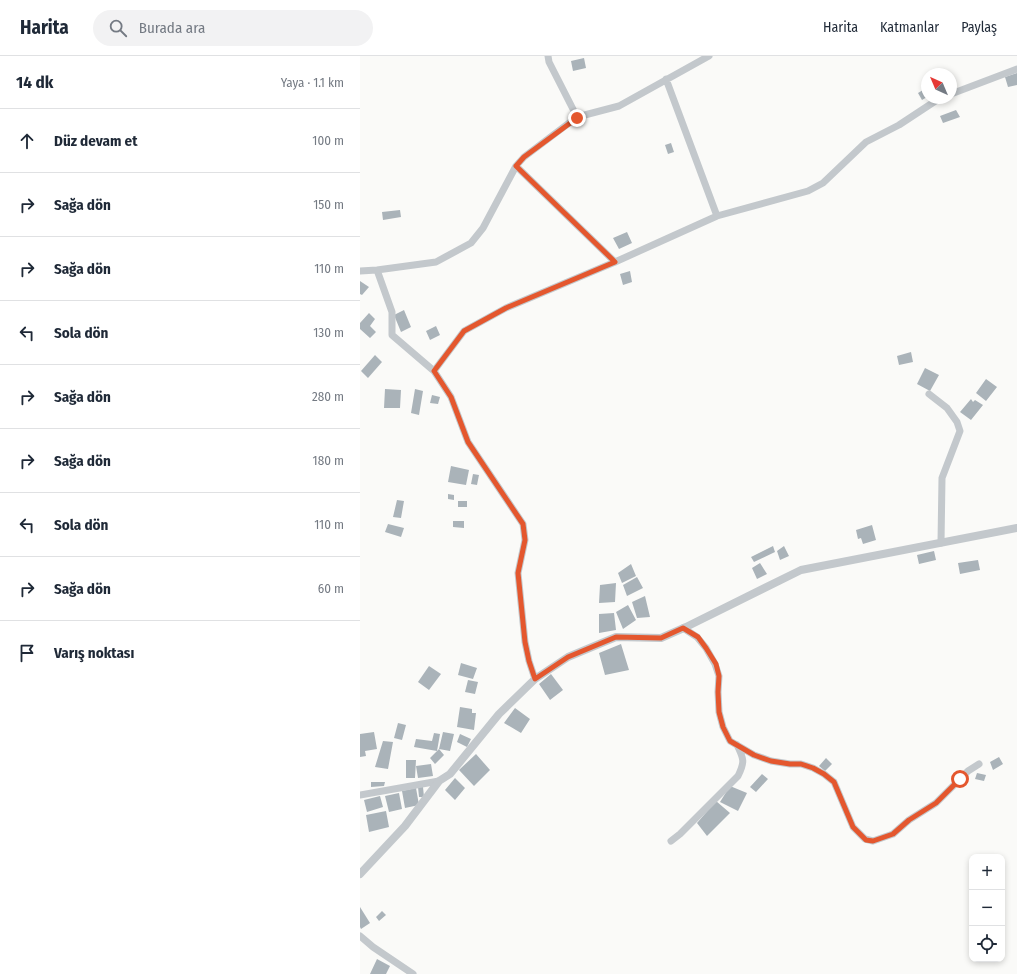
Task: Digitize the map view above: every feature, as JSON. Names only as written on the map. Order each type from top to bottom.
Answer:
[{"type":"street","points":[[548,56],[549,62],[577,118]]},
{"type":"street","points":[[360,271],[436,262],[471,242],[484,228],[516,166],[524,157],[577,118],[619,106],[709,56]]},
{"type":"street","points":[[957,92],[1017,69]]},
{"type":"street","points":[[666,79],[717,216]]},
{"type":"street","points":[[434,371],[464,331],[506,308],[615,262],[717,216],[808,191],[823,183],[866,142],[899,125],[931,104]]},
{"type":"street","points":[[516,166],[615,262]]},
{"type":"street","points":[[377,270],[392,312],[392,335],[434,371],[451,397],[468,442],[523,524],[525,540],[518,573],[525,642],[535,679]]},
{"type":"street","points":[[929,394],[947,408],[957,422],[960,431],[942,478],[941,543]]},
{"type":"street","points":[[360,874],[405,826],[439,781],[450,774],[498,714],[535,679],[568,657],[616,637],[661,638],[801,570],[1017,528]]},
{"type":"street","points":[[683,628],[698,637],[716,664],[719,676],[719,712],[723,727],[730,741],[754,755],[790,764],[801,764],[824,774],[834,782],[853,827],[866,840],[873,841],[893,834],[909,820],[936,803],[968,771],[979,764]]},
{"type":"street","points":[[671,841],[680,834],[738,776],[744,765],[742,756],[736,745]]},
{"type":"street","points":[[360,795],[439,781]]},
{"type":"street","points":[[360,936],[373,948],[413,974]]},
{"type":"building","points":[[584,58],[586,68],[573,71],[571,61]]},
{"type":"building","points":[[1017,73],[1017,85],[1008,87],[1005,77]]},
{"type":"building","points":[[921,91],[921,98],[918,93]]},
{"type":"building","points":[[956,110],[960,117],[943,123],[940,116]]},
{"type":"building","points":[[671,143],[674,152],[668,154],[665,145]]},
{"type":"building","points":[[400,210],[401,217],[383,220],[382,212]]},
{"type":"building","points":[[627,232],[632,243],[619,249],[613,238]]},
{"type":"building","points":[[630,271],[632,282],[623,285],[620,274]]},
{"type":"building","points":[[360,281],[369,287],[362,295],[360,294]]},
{"type":"building","points":[[404,310],[411,327],[401,332],[394,315]]},
{"type":"building","points":[[369,313],[375,319],[370,326],[376,332],[370,338],[360,329],[360,323]]},
{"type":"building","points":[[436,326],[440,335],[430,340],[426,331]]},
{"type":"building","points":[[911,352],[913,362],[899,365],[897,356]]},
{"type":"building","points":[[375,355],[382,362],[368,378],[361,371]]},
{"type":"building","points":[[925,368],[939,375],[930,391],[917,384]]},
{"type":"building","points":[[986,379],[997,387],[986,401],[976,393]]},
{"type":"building","points":[[385,389],[401,390],[400,408],[384,408]]},
{"type":"building","points":[[415,389],[423,391],[419,415],[411,413]]},
{"type":"building","points":[[432,395],[440,397],[438,404],[430,403]]},
{"type":"building","points":[[971,399],[973,402],[975,400],[983,405],[971,420],[960,412]]},
{"type":"building","points":[[451,466],[469,470],[466,485],[448,482]]},
{"type":"building","points":[[473,474],[479,475],[477,485],[471,484]]},
{"type":"building","points":[[448,494],[454,495],[454,500],[448,499]]},
{"type":"building","points":[[397,500],[404,501],[401,518],[393,517]]},
{"type":"building","points":[[458,501],[467,501],[467,507],[458,507]]},
{"type":"building","points":[[453,521],[464,521],[464,528],[453,527]]},
{"type":"building","points":[[388,524],[404,528],[401,537],[385,532]]},
{"type":"building","points":[[872,525],[876,540],[863,544],[861,538],[858,539],[856,530]]},
{"type":"building","points":[[773,546],[775,552],[754,562],[751,557]]},
{"type":"building","points":[[784,546],[789,556],[780,560],[777,551]]},
{"type":"building","points":[[934,551],[936,560],[919,564],[917,555]]},
{"type":"building","points":[[978,560],[980,570],[960,574],[958,563]]},
{"type":"building","points":[[760,563],[767,574],[757,579],[752,568]]},
{"type":"building","points":[[631,564],[636,576],[622,583],[618,573]]},
{"type":"building","points":[[637,577],[643,588],[627,596],[623,585]]},
{"type":"building","points":[[616,583],[615,602],[599,603],[600,585]]},
{"type":"building","points":[[645,596],[650,617],[637,618],[632,602]]},
{"type":"building","points":[[628,605],[636,620],[623,629],[616,612]]},
{"type":"building","points":[[614,613],[616,630],[599,633],[599,614]]},
{"type":"building","points":[[621,644],[629,670],[605,675],[599,653]]},
{"type":"building","points":[[461,663],[477,668],[473,679],[458,675]]},
{"type":"building","points":[[429,666],[441,674],[429,690],[418,682]]},
{"type":"building","points":[[551,674],[563,690],[550,700],[539,684]]},
{"type":"building","points":[[468,680],[478,682],[475,694],[465,692]]},
{"type":"building","points":[[460,707],[472,709],[472,713],[476,713],[474,730],[457,727]]},
{"type":"building","points":[[515,708],[530,719],[521,733],[504,723]]},
{"type":"building","points":[[398,723],[406,725],[402,740],[394,738]]},
{"type":"building","points":[[374,732],[377,749],[365,751],[366,756],[360,757],[360,734]]},
{"type":"building","points":[[443,732],[454,734],[450,751],[439,749]]},
{"type":"building","points":[[434,733],[440,734],[437,751],[414,747],[416,739],[432,741]]},
{"type":"building","points":[[460,734],[471,739],[467,747],[457,742]]},
{"type":"building","points":[[383,741],[393,742],[388,769],[375,767]]},
{"type":"building","points":[[439,749],[444,755],[435,764],[430,758]]},
{"type":"building","points":[[476,754],[490,770],[474,786],[459,770]]},
{"type":"building","points":[[999,757],[1003,764],[993,770],[990,762]]},
{"type":"building","points":[[826,758],[832,764],[825,771],[819,766]]},
{"type":"building","points":[[406,760],[416,760],[415,778],[406,778]]},
{"type":"building","points":[[431,764],[433,776],[418,778],[416,766]]},
{"type":"building","points":[[977,773],[986,775],[984,781],[975,779]]},
{"type":"building","points":[[762,774],[768,779],[756,792],[750,787]]},
{"type":"building","points":[[455,778],[465,788],[455,800],[445,790]]},
{"type":"building","points":[[371,782],[385,782],[384,786],[371,787]]},
{"type":"building","points":[[730,786],[747,793],[738,811],[720,802]]},
{"type":"building","points":[[418,787],[423,787],[424,797],[419,797]]},
{"type":"building","points":[[416,788],[419,805],[405,808],[402,791]]},
{"type":"building","points":[[399,793],[402,809],[389,812],[385,796]]},
{"type":"building","points":[[380,796],[383,807],[367,812],[364,800]]},
{"type":"building","points":[[716,801],[730,813],[707,836],[697,823]]},
{"type":"building","points":[[386,811],[389,827],[369,832],[366,815]]},
{"type":"building","points":[[360,907],[370,923],[361,929],[360,927]]},
{"type":"building","points":[[382,911],[386,915],[379,921],[376,917]]},
{"type":"building","points":[[377,959],[390,966],[386,974],[370,974]]},
{"type":"route","points":[[577,118],[524,157],[516,166],[615,262],[506,308],[464,331],[434,371],[451,397],[468,442],[523,524],[525,540],[518,573],[525,642],[535,679],[568,657],[616,637],[661,638],[683,628],[698,637],[716,664],[719,676],[719,712],[723,727],[730,741],[754,755],[771,761],[801,764],[824,774],[834,782],[853,827],[866,840],[873,841],[893,834],[909,820],[936,803],[960,779]]}]
